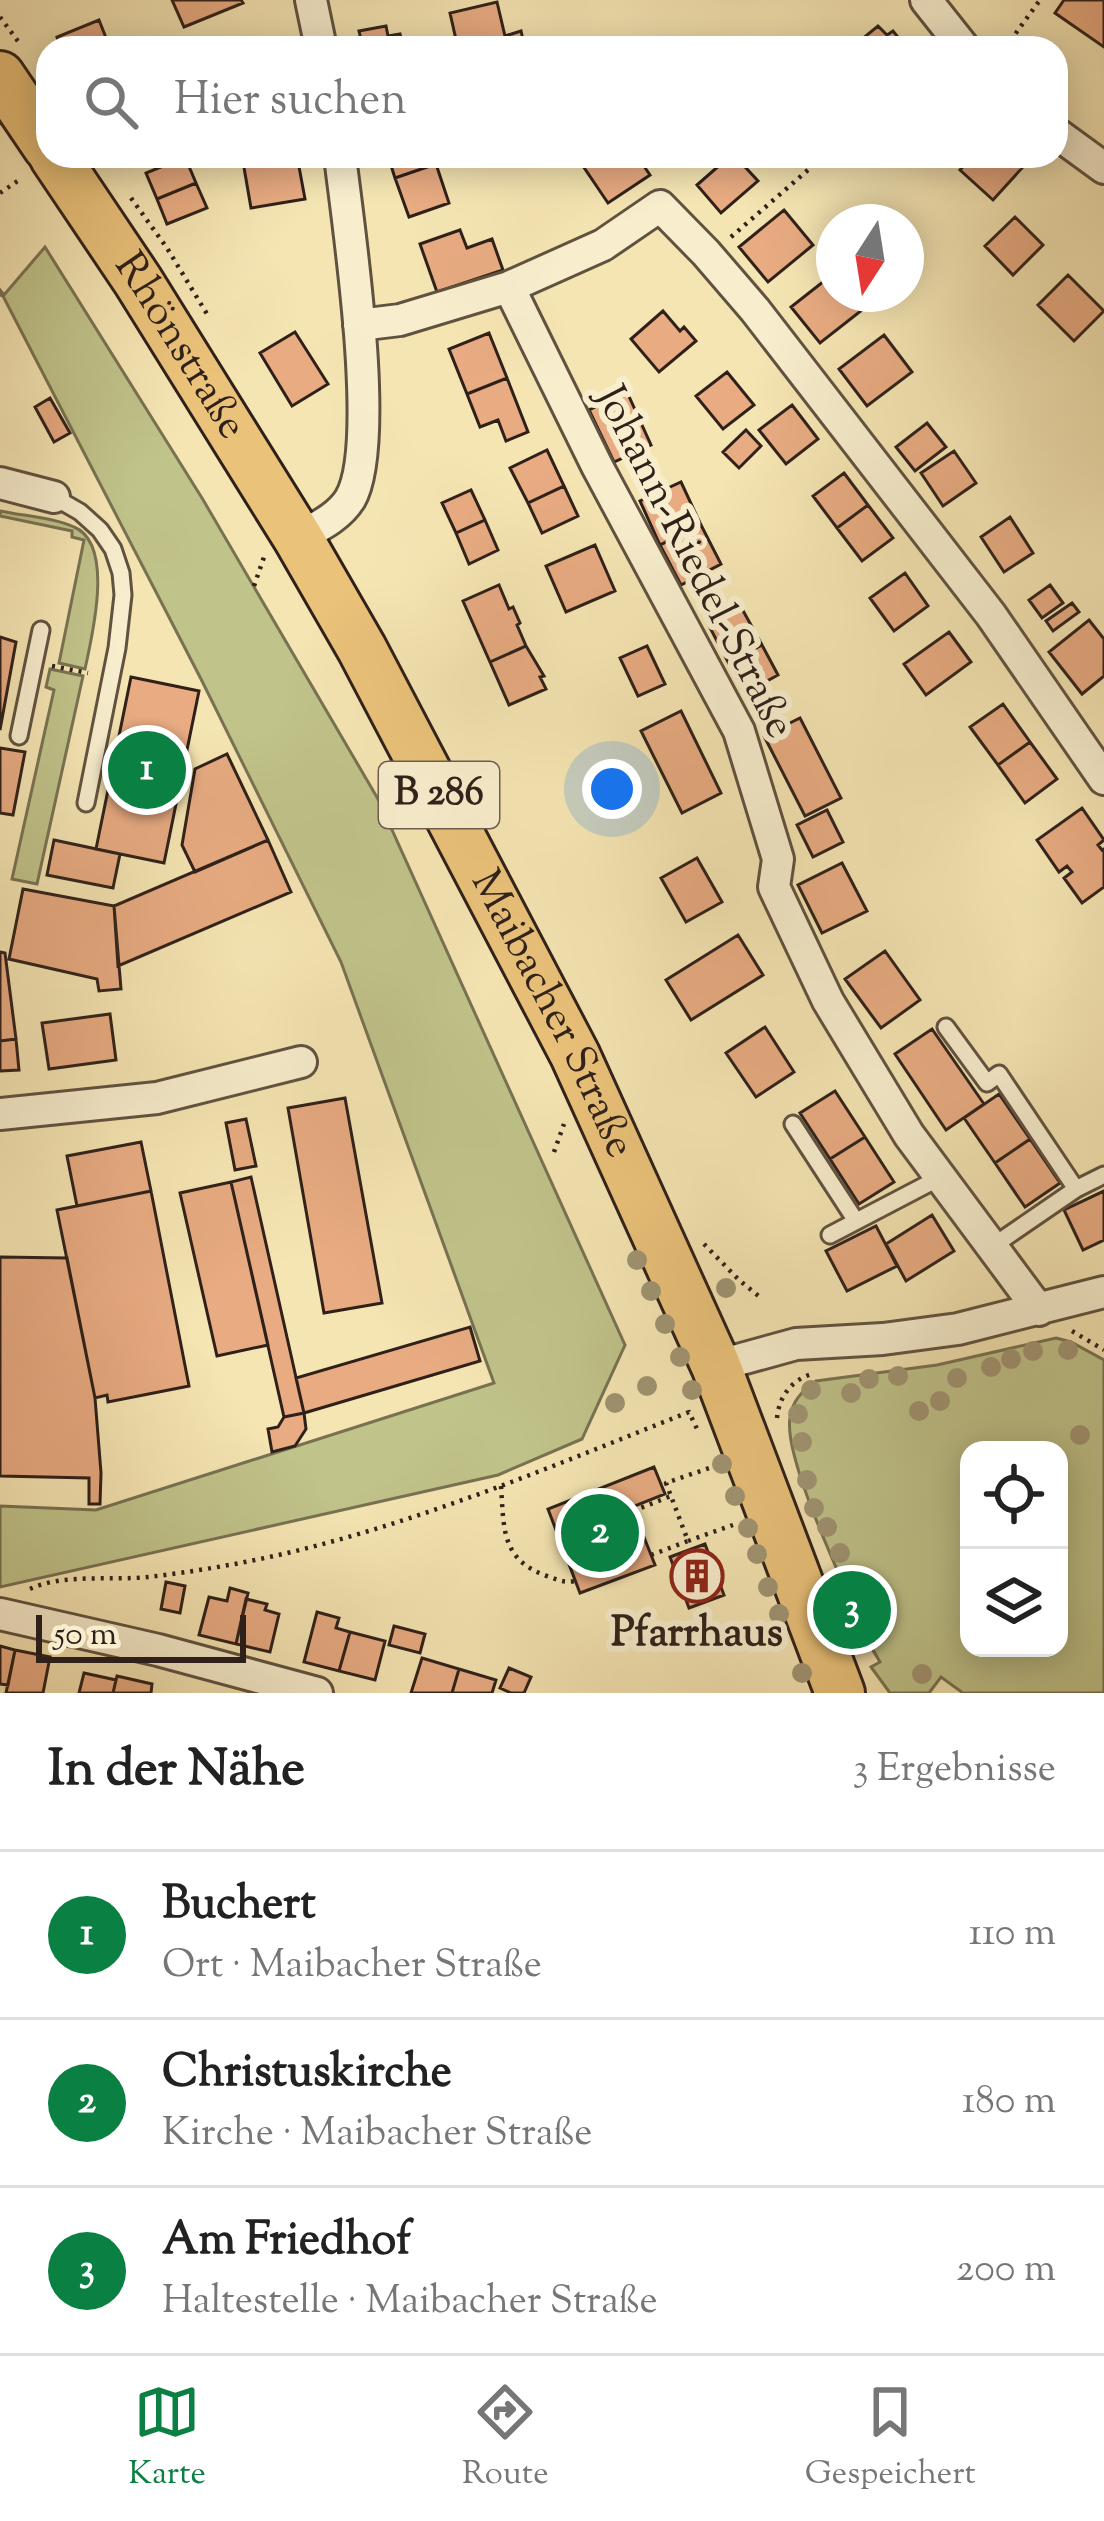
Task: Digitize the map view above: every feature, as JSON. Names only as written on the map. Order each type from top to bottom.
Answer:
[{"type":"main road","name":"Rhönstraße","points":[[0,76],[36,145]]},
{"type":"main road","name":"Rhönstraße","points":[[50,168],[138,281],[282,546]]},
{"type":"main road","name":"Maibacher Straße","points":[[282,546],[362,649],[575,1055],[716,1366],[840,1693]]},
{"type":"street","points":[[311,0],[318,36]]},
{"type":"street","points":[[926,0],[954,36]]},
{"type":"street","points":[[1068,142],[1104,168]]},
{"type":"street","points":[[282,546],[330,520],[357,484],[363,435],[359,325],[341,168]]},
{"type":"street","points":[[359,325],[400,320],[509,287],[603,245],[660,206],[755,310],[991,615],[1104,779]]},
{"type":"street","name":"Johann-Riedel-Straße","points":[[509,287],[597,466],[739,731],[778,859],[774,887],[828,1001],[909,1135],[1050,1318]]},
{"type":"street","points":[[0,483],[53,497]]},
{"type":"street","points":[[0,1114],[157,1098],[301,1062]]},
{"type":"street","points":[[716,1366],[796,1344],[922,1335],[1050,1318],[1104,1293]]},
{"type":"street","points":[[3,1614],[317,1693]]},
{"type":"lane","points":[[53,497],[100,530],[121,573],[117,648],[86,803]]},
{"type":"lane","points":[[19,736],[41,630]]},
{"type":"lane","points":[[946,1027],[987,1083],[999,1074],[1076,1189]]},
{"type":"lane","points":[[793,1124],[856,1221]]},
{"type":"lane","points":[[993,1246],[1104,1175]]},
{"type":"lane","points":[[830,1235],[941,1177]]},
{"type":"path","points":[[1014,36],[1040,0]]},
{"type":"path","points":[[0,193],[36,165]]},
{"type":"path","points":[[726,241],[810,168]]},
{"type":"path","points":[[254,586],[282,546]]},
{"type":"path","points":[[49,665],[83,672]]},
{"type":"path","points":[[554,1152],[564,1124]]},
{"type":"path","points":[[1050,1318],[1104,1350]]},
{"type":"path","points":[[3,1614],[36,1586],[152,1577],[280,1555],[423,1516],[689,1412]]},
{"type":"path","points":[[688,1541],[666,1484],[712,1467]]},
{"type":"path","points":[[501,1486],[505,1533],[517,1559],[531,1570],[568,1584],[576,1581]]},
{"type":"path","points":[[633,1510],[671,1496]]},
{"type":"path","points":[[651,1555],[734,1524]]},
{"type":"green space","points":[[45,247],[202,498],[378,799],[625,1345],[582,1439],[498,1475],[0,1587],[0,1506],[96,1510],[494,1383],[341,962],[202,681],[0,295]]},
{"type":"green space","points":[[0,511],[65,524],[87,537],[94,552],[98,592],[85,669],[59,663],[84,540],[72,537],[72,531],[0,516]]},
{"type":"green space","points":[[50,669],[83,676],[37,884],[12,879],[54,690],[46,687]]},
{"type":"green space","points":[[1056,1338],[1104,1360],[1104,1693],[963,1693],[941,1677],[929,1693],[890,1693],[871,1667],[880,1662],[870,1645],[888,1635],[880,1620],[863,1629],[805,1491],[790,1437],[791,1412],[798,1397],[816,1381],[937,1365]]},
{"type":"building","points":[[172,0],[241,0],[243,3],[184,27]]},
{"type":"building","points":[[1064,0],[1104,0],[1104,47],[1055,13]]},
{"type":"building","points":[[497,2],[505,36],[455,36],[450,13]]},
{"type":"building","points":[[99,20],[105,36],[59,36]]},
{"type":"building","points":[[386,26],[388,36],[360,36],[359,31]]},
{"type":"building","points":[[878,26],[887,35],[893,31],[897,36],[866,36]]},
{"type":"building","points":[[190,168],[196,183],[157,199],[146,173]]},
{"type":"building","points":[[244,168],[299,168],[305,199],[251,208]]},
{"type":"building","points":[[392,168],[424,168],[395,178]]},
{"type":"building","points":[[437,168],[449,203],[409,217],[395,178]]},
{"type":"building","points":[[584,168],[645,168],[650,175],[608,203]]},
{"type":"building","points":[[716,168],[746,168],[758,181],[721,213],[697,185]]},
{"type":"building","points":[[962,168],[1022,168],[993,200]]},
{"type":"building","points":[[196,183],[207,208],[167,224],[157,199]]},
{"type":"building","points":[[784,210],[813,245],[768,282],[739,247]]},
{"type":"building","points":[[1015,217],[1043,245],[1013,275],[985,246]]},
{"type":"building","points":[[460,230],[467,248],[492,239],[503,270],[437,292],[420,244]]},
{"type":"building","points":[[1068,275],[1104,311],[1074,341],[1038,305]]},
{"type":"building","points":[[816,287],[816,312],[859,312],[820,343],[791,307]]},
{"type":"building","points":[[663,311],[696,341],[659,372],[631,339]]},
{"type":"building","points":[[295,332],[328,384],[292,406],[260,353]]},
{"type":"building","points":[[489,333],[507,378],[467,394],[449,349]]},
{"type":"building","points":[[884,335],[912,372],[867,406],[839,369]]},
{"type":"building","points":[[727,372],[754,405],[723,429],[696,396]]},
{"type":"building","points":[[507,378],[528,432],[506,441],[498,420],[480,427],[467,394]]},
{"type":"building","points":[[627,392],[651,445],[614,462],[589,410]]},
{"type":"building","points":[[50,398],[70,433],[54,442],[35,407]]},
{"type":"building","points":[[792,405],[818,439],[786,464],[759,430]]},
{"type":"building","points":[[927,423],[946,447],[915,471],[896,447]]},
{"type":"building","points":[[746,430],[761,446],[739,468],[723,452]]},
{"type":"building","points":[[547,450],[564,486],[528,503],[510,468]]},
{"type":"building","points":[[954,451],[976,483],[943,506],[921,473]]},
{"type":"building","points":[[844,473],[868,505],[837,528],[813,496]]},
{"type":"building","points":[[681,482],[701,525],[660,545],[640,501]]},
{"type":"building","points":[[564,486],[578,516],[542,533],[528,503]]},
{"type":"building","points":[[471,490],[485,520],[456,533],[442,503]]},
{"type":"building","points":[[868,505],[893,538],[862,561],[837,528]]},
{"type":"building","points":[[1010,517],[1033,553],[1004,572],[981,537]]},
{"type":"building","points":[[485,520],[498,550],[469,564],[456,533]]},
{"type":"building","points":[[701,525],[721,564],[681,585],[660,545]]},
{"type":"building","points":[[595,545],[615,591],[566,612],[546,566]]},
{"type":"building","points":[[905,573],[928,606],[894,631],[870,598]]},
{"type":"building","points":[[499,585],[509,609],[513,607],[526,646],[490,662],[463,601]]},
{"type":"building","points":[[1050,585],[1063,603],[1042,618],[1029,600]]},
{"type":"building","points":[[1072,603],[1079,612],[1053,631],[1046,621]]},
{"type":"building","points":[[741,607],[762,645],[728,662],[708,624]]},
{"type":"building","points":[[1089,620],[1104,639],[1104,676],[1082,694],[1049,652]]},
{"type":"building","points":[[949,632],[971,662],[926,695],[904,664]]},
{"type":"building","points":[[0,637],[16,642],[0,730]]},
{"type":"building","points":[[762,645],[778,675],[745,693],[728,662]]},
{"type":"building","points":[[526,646],[544,676],[540,677],[546,689],[509,705],[490,662]]},
{"type":"building","points":[[647,646],[665,684],[638,696],[620,658]]},
{"type":"building","points":[[131,677],[199,691],[164,863],[96,849]]},
{"type":"building","points":[[1003,704],[1030,742],[998,765],[970,727]]},
{"type":"building","points":[[681,711],[721,793],[682,813],[641,731]]},
{"type":"building","points":[[800,718],[841,798],[805,816],[764,736]]},
{"type":"building","points":[[1030,742],[1057,779],[1025,803],[998,765]]},
{"type":"building","points":[[0,748],[25,752],[13,815],[0,813]]},
{"type":"building","points":[[227,754],[268,840],[195,872],[182,845],[195,769]]},
{"type":"building","points":[[1082,808],[1104,840],[1098,845],[1104,849],[1104,887],[1082,903],[1064,878],[1072,872],[1067,866],[1059,872],[1037,840]]},
{"type":"building","points":[[827,810],[843,842],[813,857],[797,825]]},
{"type":"building","points":[[54,840],[120,854],[113,888],[47,875]]},
{"type":"building","points":[[268,840],[291,892],[118,966],[114,906]]},
{"type":"building","points":[[697,858],[722,902],[686,922],[661,878]]},
{"type":"building","points":[[842,863],[867,911],[822,933],[798,885]]},
{"type":"building","points":[[23,889],[114,906],[121,989],[99,991],[97,979],[9,959]]},
{"type":"building","points":[[738,935],[763,975],[691,1020],[666,980]]},
{"type":"building","points":[[885,951],[920,1000],[881,1028],[845,979]]},
{"type":"building","points":[[0,952],[5,953],[16,1039],[0,1041]]},
{"type":"building","points":[[110,1014],[116,1060],[49,1069],[42,1023]]},
{"type":"building","points":[[765,1027],[794,1072],[756,1097],[726,1053]]},
{"type":"building","points":[[932,1029],[984,1104],[946,1130],[895,1054]]},
{"type":"building","points":[[16,1039],[19,1070],[0,1071],[0,1041]]},
{"type":"building","points":[[835,1091],[865,1137],[830,1159],[800,1113]]},
{"type":"building","points":[[999,1094],[1030,1139],[995,1163],[964,1118]]},
{"type":"building","points":[[345,1098],[382,1303],[324,1313],[288,1108]]},
{"type":"building","points":[[246,1119],[256,1166],[235,1170],[226,1123]]},
{"type":"building","points":[[865,1137],[894,1182],[859,1204],[830,1159]]},
{"type":"building","points":[[1030,1139],[1060,1183],[1025,1207],[995,1163]]},
{"type":"building","points":[[141,1142],[151,1191],[77,1206],[67,1156]]},
{"type":"building","points":[[251,1177],[304,1413],[284,1417],[231,1182]]},
{"type":"building","points":[[231,1182],[268,1345],[217,1356],[180,1193]]},
{"type":"building","points":[[151,1191],[189,1386],[108,1402],[107,1395],[95,1398],[57,1210]]},
{"type":"building","points":[[1104,1191],[1104,1240],[1083,1250],[1064,1210]]},
{"type":"building","points":[[932,1215],[954,1251],[906,1281],[886,1244]]},
{"type":"building","points":[[876,1226],[897,1266],[847,1291],[826,1251]]},
{"type":"building","points":[[0,1257],[67,1258],[95,1398],[100,1504],[89,1504],[89,1478],[0,1476]]},
{"type":"building","points":[[470,1327],[480,1361],[304,1413],[296,1378]]},
{"type":"building","points":[[304,1413],[306,1429],[295,1446],[272,1452],[268,1429],[278,1427],[284,1417]]},
{"type":"building","points":[[654,1467],[665,1494],[632,1507],[655,1565],[580,1593],[548,1509]]},
{"type":"building","name":"Pfarrhaus","points":[[705,1544],[724,1595],[689,1608],[670,1557]]},
{"type":"building","points":[[166,1582],[185,1586],[180,1613],[161,1609]]},
{"type":"building","points":[[230,1588],[248,1593],[236,1644],[199,1635],[209,1597],[227,1601]]},
{"type":"building","points":[[246,1599],[267,1604],[265,1610],[279,1614],[270,1652],[236,1644]]},
{"type":"building","points":[[317,1612],[339,1618],[336,1628],[350,1632],[339,1671],[304,1662]]},
{"type":"building","points":[[394,1626],[425,1634],[420,1653],[389,1645]]},
{"type":"building","points":[[350,1632],[385,1641],[375,1680],[339,1671]]},
{"type":"building","points":[[0,1646],[15,1650],[8,1685],[0,1684]]},
{"type":"building","points":[[15,1650],[50,1657],[43,1693],[6,1693]]},
{"type":"building","points":[[422,1658],[459,1669],[452,1693],[411,1693]]},
{"type":"building","points":[[509,1668],[531,1677],[524,1693],[500,1688]]},
{"type":"building","points":[[459,1669],[496,1680],[492,1693],[452,1693]]},
{"type":"building","points":[[84,1673],[116,1680],[113,1693],[79,1693]]},
{"type":"building","points":[[117,1676],[152,1684],[151,1693],[113,1693]]},
{"type":"place","name":"Buchert","points":[[147,770]]},
{"type":"place","name":"Christuskirche","points":[[600,1533]]},
{"type":"place","name":"Pfarrhaus","points":[[697,1576]]},
{"type":"place","name":"Am Friedhof","points":[[852,1610]]}]
